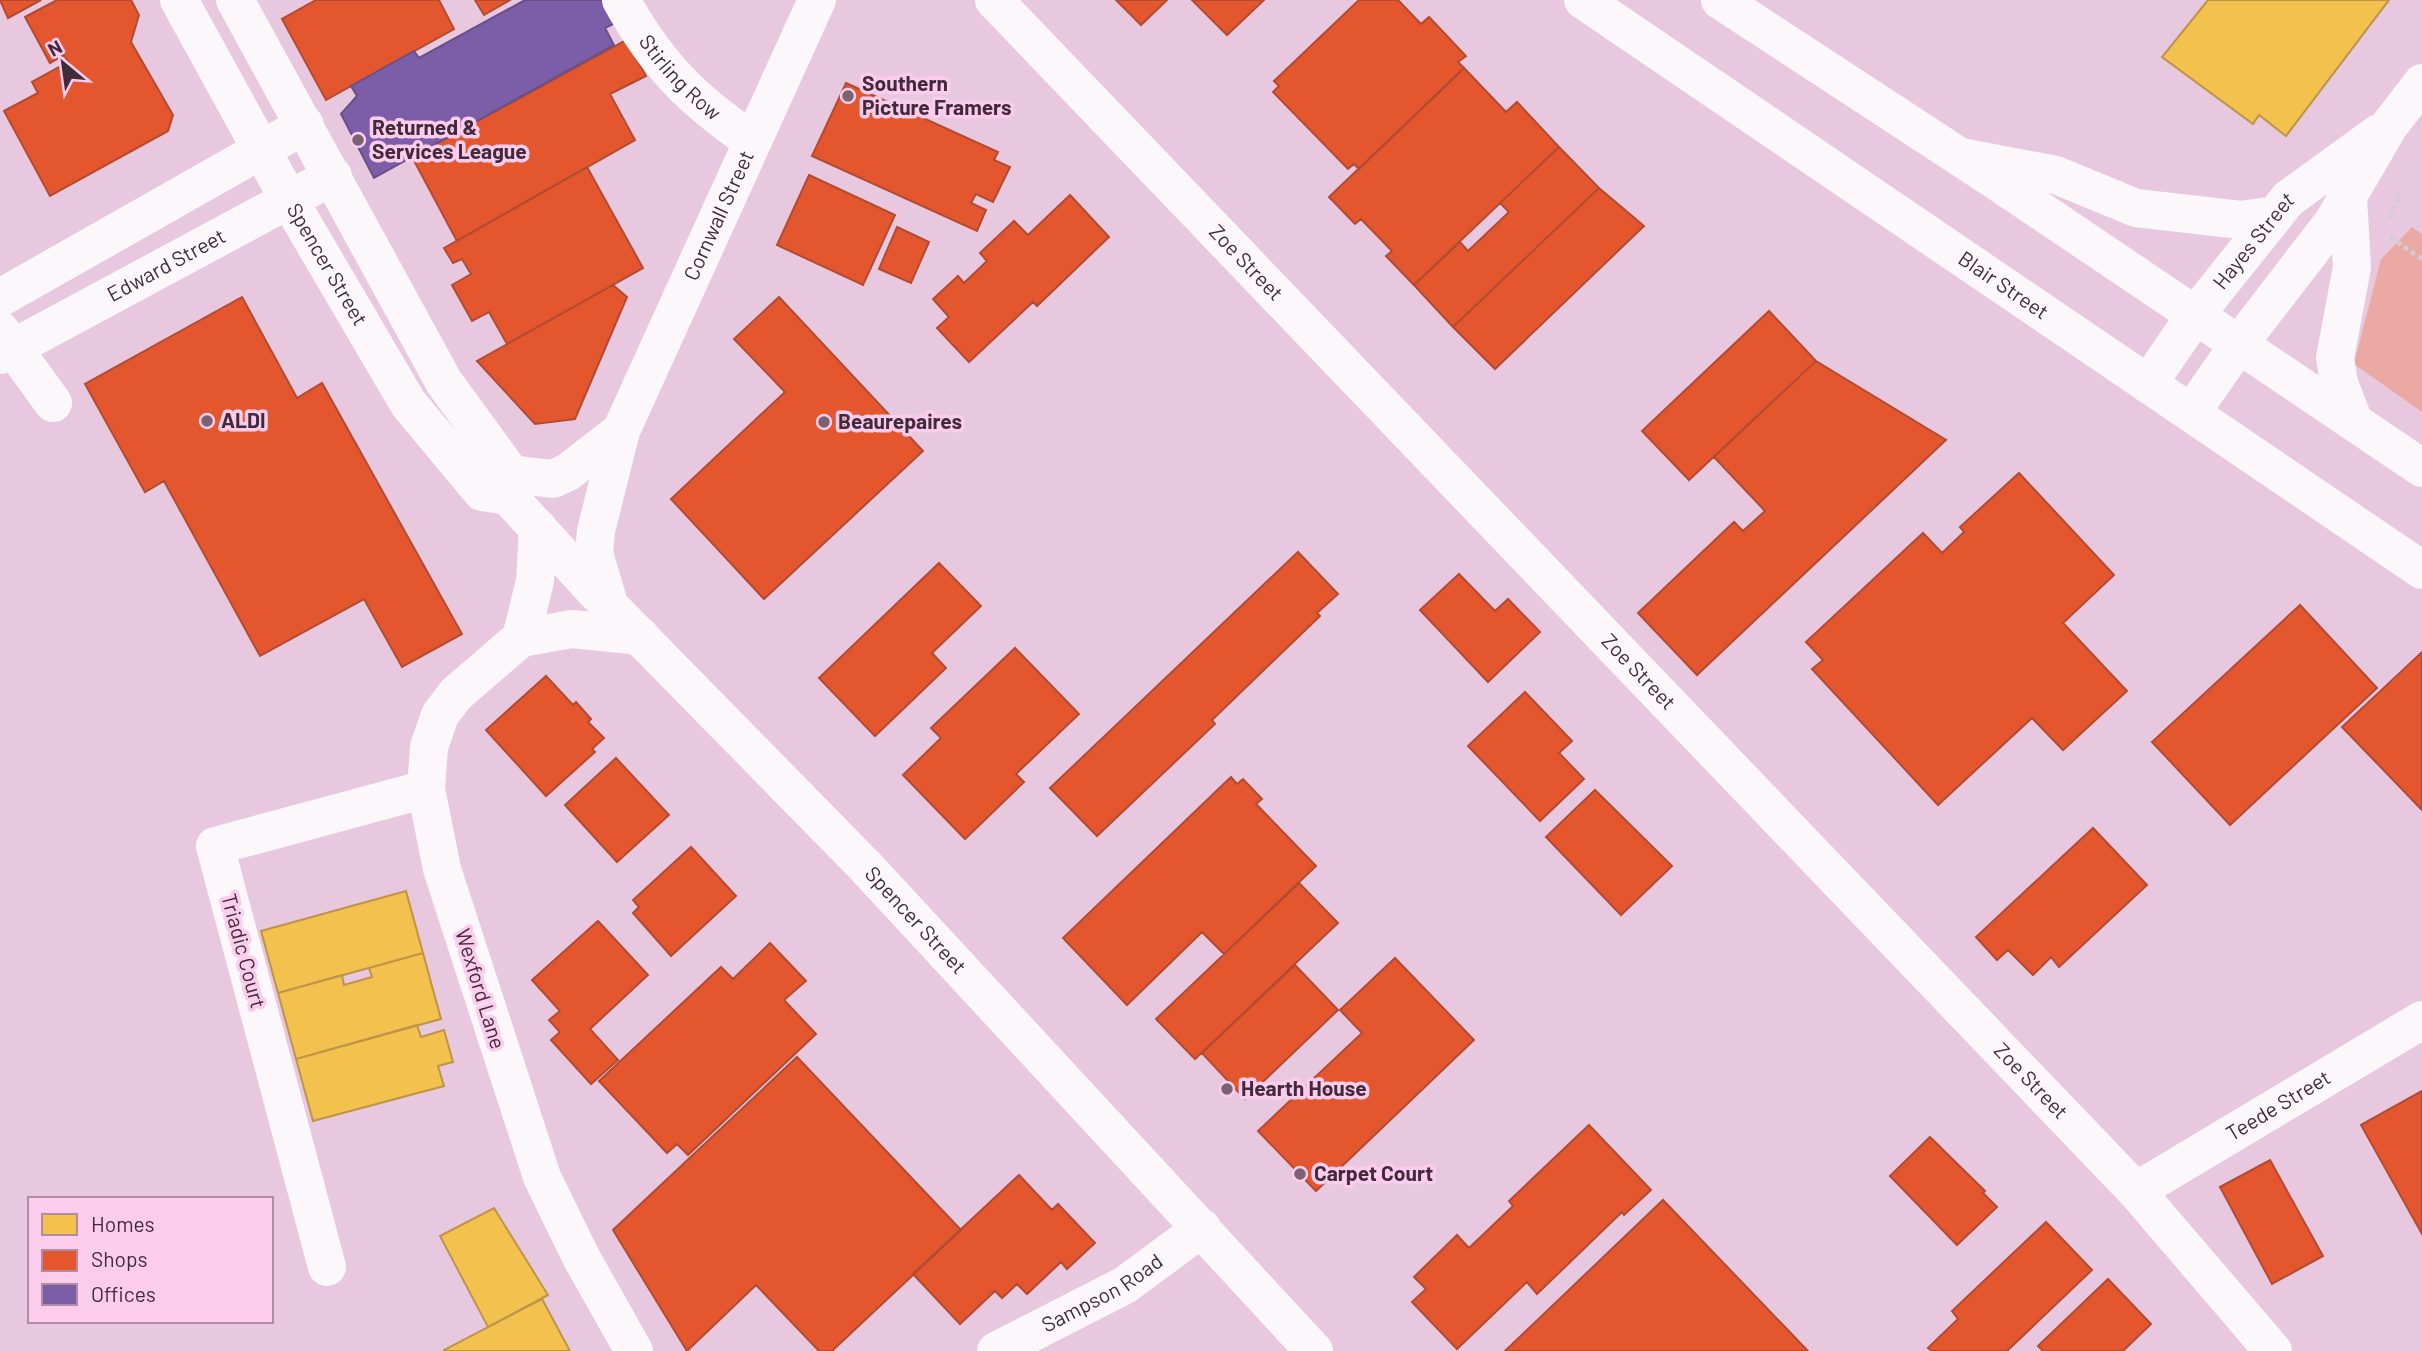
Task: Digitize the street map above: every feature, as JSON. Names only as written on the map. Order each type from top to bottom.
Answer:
[{"type":"street","name":"Spencer Street","points":[[179,0],[289,200],[408,403],[482,492],[509,485]]},
{"type":"street","name":"Spencer Street","points":[[235,0],[444,382],[538,528],[608,604],[865,866],[1314,1351]]},
{"type":"street","name":"Stirling Row","points":[[621,0],[675,80],[707,110],[751,141]]},
{"type":"street","name":"Cornwall Street","points":[[608,604],[594,553],[596,531],[621,431],[817,0]]},
{"type":"street","name":"Zoe Street","points":[[994,0],[2136,1191],[2273,1351]]},
{"type":"street","name":"Blair Street","points":[[1583,0],[2422,570]]},
{"type":"street","points":[[1720,0],[2196,314],[2422,468]]},
{"type":"street","name":"Hayes Street","points":[[2191,413],[2239,344],[2333,222],[2389,126],[2422,83]]},
{"type":"street","points":[[0,298],[305,125]]},
{"type":"street","name":"Hayes Street","points":[[2148,384],[2196,314],[2288,199],[2389,126]]},
{"type":"street","points":[[1961,158],[2056,175],[2136,208],[2241,220],[2275,215]]},
{"type":"street","name":"Edward Street","points":[[4,345],[333,176]]},
{"type":"street","points":[[2348,197],[2352,267],[2335,358],[2339,383],[2354,422]]},
{"type":"street","points":[[4,345],[53,403]]},
{"type":"street","name":"Cornwall Street","points":[[509,485],[553,480],[568,472],[621,431]]},
{"type":"street","points":[[538,528],[535,581],[521,638],[572,629],[640,636]]},
{"type":"street","name":"Wexford Lane","points":[[521,638],[456,694],[440,715],[429,747],[426,789],[442,869],[542,1177],[581,1257],[634,1351]]},
{"type":"street","name":"Triadic Court","points":[[327,1267],[215,846],[426,789]]},
{"type":"street","name":"Teede Street","points":[[2136,1191],[2422,1020]]},
{"type":"street","name":"Sampson Road","points":[[996,1351],[1125,1285],[1202,1228]]},
{"type":"path","points":[[2389,221],[2403,185]]},
{"type":"path","points":[[2385,233],[2422,259]]},
{"type":"shaded area","points":[[2412,227],[2422,234],[2422,412],[2354,364],[2381,259]]},
{"type":"building: Homes","points":[[2208,0],[2389,0],[2286,136],[2259,115],[2253,124],[2162,57]]},
{"type":"building: Homes","points":[[406,891],[423,953],[278,993],[261,931]]},
{"type":"building: Homes","points":[[423,953],[441,1019],[296,1059],[278,993],[342,975],[344,985],[372,977],[369,968]]},
{"type":"building: Homes","points":[[417,1025],[421,1037],[444,1030],[453,1062],[438,1066],[444,1086],[313,1121],[296,1059]]},
{"type":"building: Homes","points":[[494,1208],[548,1295],[488,1327],[440,1236]]},
{"type":"building: Homes","points":[[542,1299],[570,1351],[444,1351],[444,1350]]},
{"type":"building: Shops","points":[[0,0],[41,0],[8,18]]},
{"type":"building: Shops","points":[[57,0],[131,0],[139,15],[131,42],[173,115],[168,131],[50,196],[4,111],[38,93],[32,82],[68,62],[64,55],[50,63],[25,17]]},
{"type":"building: Shops","points":[[316,0],[439,0],[454,29],[326,100],[282,19]]},
{"type":"building: Shops","points":[[475,0],[510,0],[484,15]]},
{"type":"building: Shops","points":[[1116,0],[1167,0],[1141,25]]},
{"type":"building: Shops","points":[[1192,0],[1264,0],[1227,35]]},
{"type":"building: Shops","points":[[1359,0],[1398,0],[1421,24],[1429,17],[1466,56],[1458,62],[1464,68],[1359,169],[1354,164],[1348,169],[1273,92],[1279,86],[1274,81]]},
{"type":"building: Shops","points":[[626,40],[646,76],[610,94],[635,140],[457,241],[412,157]]},
{"type":"building: Shops","points":[[1464,68],[1506,112],[1517,102],[1559,147],[1414,285],[1386,256],[1392,251],[1361,219],[1355,224],[1329,197]]},
{"type":"building: Shops","points":[[846,83],[998,152],[994,160],[1010,167],[993,202],[976,194],[971,203],[986,210],[977,231],[812,156]]},
{"type":"building: Shops","points":[[1559,147],[1599,188],[1453,327],[1414,285],[1460,242],[1468,251],[1509,212],[1500,203]]},
{"type":"building: Shops","points":[[587,167],[643,268],[507,344],[489,312],[472,321],[452,285],[471,274],[462,259],[453,263],[444,248]]},
{"type":"building: Shops","points":[[809,175],[895,215],[863,285],[777,245]]},
{"type":"building: Shops","points":[[1599,188],[1644,226],[1495,369],[1453,327]]},
{"type":"building: Shops","points":[[1070,195],[1109,237],[1037,306],[1033,302],[969,362],[937,328],[949,317],[933,299],[958,276],[964,283],[987,261],[980,253],[1014,221],[1028,235]]},
{"type":"building: Shops","points":[[897,227],[929,242],[911,283],[879,269]]},
{"type":"building: Shops","points":[[613,285],[627,297],[575,419],[535,424],[477,361]]},
{"type":"building: Shops","points":[[242,297],[297,398],[322,383],[462,634],[402,667],[364,599],[260,656],[164,481],[145,492],[85,384]]},
{"type":"building: Shops","name":"Beaurepaires","points":[[779,297],[923,451],[764,599],[671,499],[785,392],[734,339]]},
{"type":"building: Shops","points":[[1769,311],[1816,361],[1689,480],[1642,431]]},
{"type":"building: Shops","points":[[1816,361],[1946,440],[1697,675],[1638,613],[1734,522],[1743,531],[1765,511],[1714,457]]},
{"type":"building: Shops","points":[[2019,473],[2114,575],[2063,623],[2127,691],[2063,750],[2032,718],[1938,805],[1812,669],[1823,660],[1806,642],[1923,533],[1942,553],[1964,532],[1960,527]]},
{"type":"building: Shops","points":[[1298,552],[1338,594],[1317,613],[1320,616],[1212,720],[1215,724],[1097,836],[1050,788]]},
{"type":"building: Shops","points":[[939,563],[981,606],[932,653],[946,668],[875,736],[819,678]]},
{"type":"building: Shops","points":[[1459,574],[1495,611],[1508,599],[1540,632],[1488,682],[1420,610]]},
{"type":"building: Shops","points":[[2300,605],[2377,688],[2230,825],[2152,742]]},
{"type":"building: Shops","points":[[1015,648],[1079,714],[1016,774],[1024,782],[965,839],[903,775],[941,738],[931,728]]},
{"type":"building: Shops","points":[[2422,652],[2422,810],[2342,727]]},
{"type":"building: Shops","points":[[546,676],[573,705],[576,702],[591,719],[588,722],[604,738],[592,749],[595,752],[546,796],[486,730]]},
{"type":"building: Shops","points":[[1525,692],[1572,741],[1559,753],[1584,779],[1540,821],[1468,746]]},
{"type":"building: Shops","points":[[616,758],[669,815],[617,862],[565,805]]},
{"type":"building: Shops","points":[[1231,777],[1237,784],[1243,779],[1262,799],[1256,804],[1316,866],[1224,954],[1202,932],[1127,1005],[1063,938]]},
{"type":"building: Shops","points":[[1595,790],[1672,866],[1621,915],[1546,837]]},
{"type":"building: Shops","points":[[2093,828],[2147,885],[2059,967],[2051,957],[2033,975],[2008,950],[1997,960],[1976,937]]},
{"type":"building: Shops","points":[[691,847],[736,896],[671,956],[633,913],[639,907],[633,900]]},
{"type":"building: Shops","points":[[1299,883],[1338,923],[1195,1059],[1156,1019]]},
{"type":"building: Shops","points":[[598,921],[648,975],[590,1029],[618,1060],[591,1084],[551,1040],[560,1032],[549,1020],[560,1011],[532,980]]},
{"type":"building: Shops","points":[[770,943],[806,981],[784,1000],[816,1034],[688,1155],[677,1144],[667,1153],[599,1081],[721,967],[733,979]]},
{"type":"building: Shops","points":[[1395,958],[1474,1040],[1316,1191],[1258,1131],[1362,1033],[1340,1010]]},
{"type":"building: Shops","points":[[1295,965],[1338,1010],[1245,1099],[1202,1053]]},
{"type":"building: Shops","points":[[797,1057],[961,1230],[832,1351],[819,1351],[756,1285],[687,1351],[613,1230]]},
{"type":"building: Shops","points":[[2422,1091],[2422,1234],[2361,1125]]},
{"type":"building: Shops","points":[[1589,1125],[1651,1190],[1624,1215],[1622,1212],[1537,1294],[1527,1282],[1457,1349],[1412,1302],[1426,1289],[1414,1277],[1457,1235],[1469,1248],[1513,1206],[1509,1201]]},
{"type":"building: Shops","points":[[1930,1137],[1985,1191],[1983,1193],[1997,1207],[1957,1245],[1890,1176]]},
{"type":"building: Shops","points":[[2270,1160],[2323,1256],[2272,1284],[2220,1187]]},
{"type":"building: Shops","points":[[1019,1175],[1052,1210],[1058,1204],[1095,1243],[1067,1269],[1061,1262],[1027,1294],[1017,1284],[1002,1298],[995,1291],[960,1324],[913,1274]]},
{"type":"building: Shops","points":[[1663,1200],[1808,1351],[1505,1351]]},
{"type":"building: Shops","points":[[2046,1222],[2092,1270],[2007,1351],[1932,1351],[1928,1348],[1958,1319],[1952,1311]]},
{"type":"building: Shops","points":[[2108,1279],[2151,1324],[2123,1351],[2043,1351],[2038,1346]]},
{"type":"building: Offices","points":[[525,0],[608,0],[619,21],[605,28],[614,45],[374,178],[341,114],[357,96],[351,86],[414,51],[419,58]]},
{"type":"place","name":"Southern Picture Framers","points":[[848,96]]},
{"type":"place","name":"Returned & Services League","points":[[358,140]]},
{"type":"place","name":"ALDI","points":[[207,421]]},
{"type":"place","name":"Beaurepaires","points":[[824,422]]},
{"type":"place","name":"Hearth House","points":[[1227,1089]]},
{"type":"place","name":"Carpet Court","points":[[1300,1174]]}]
